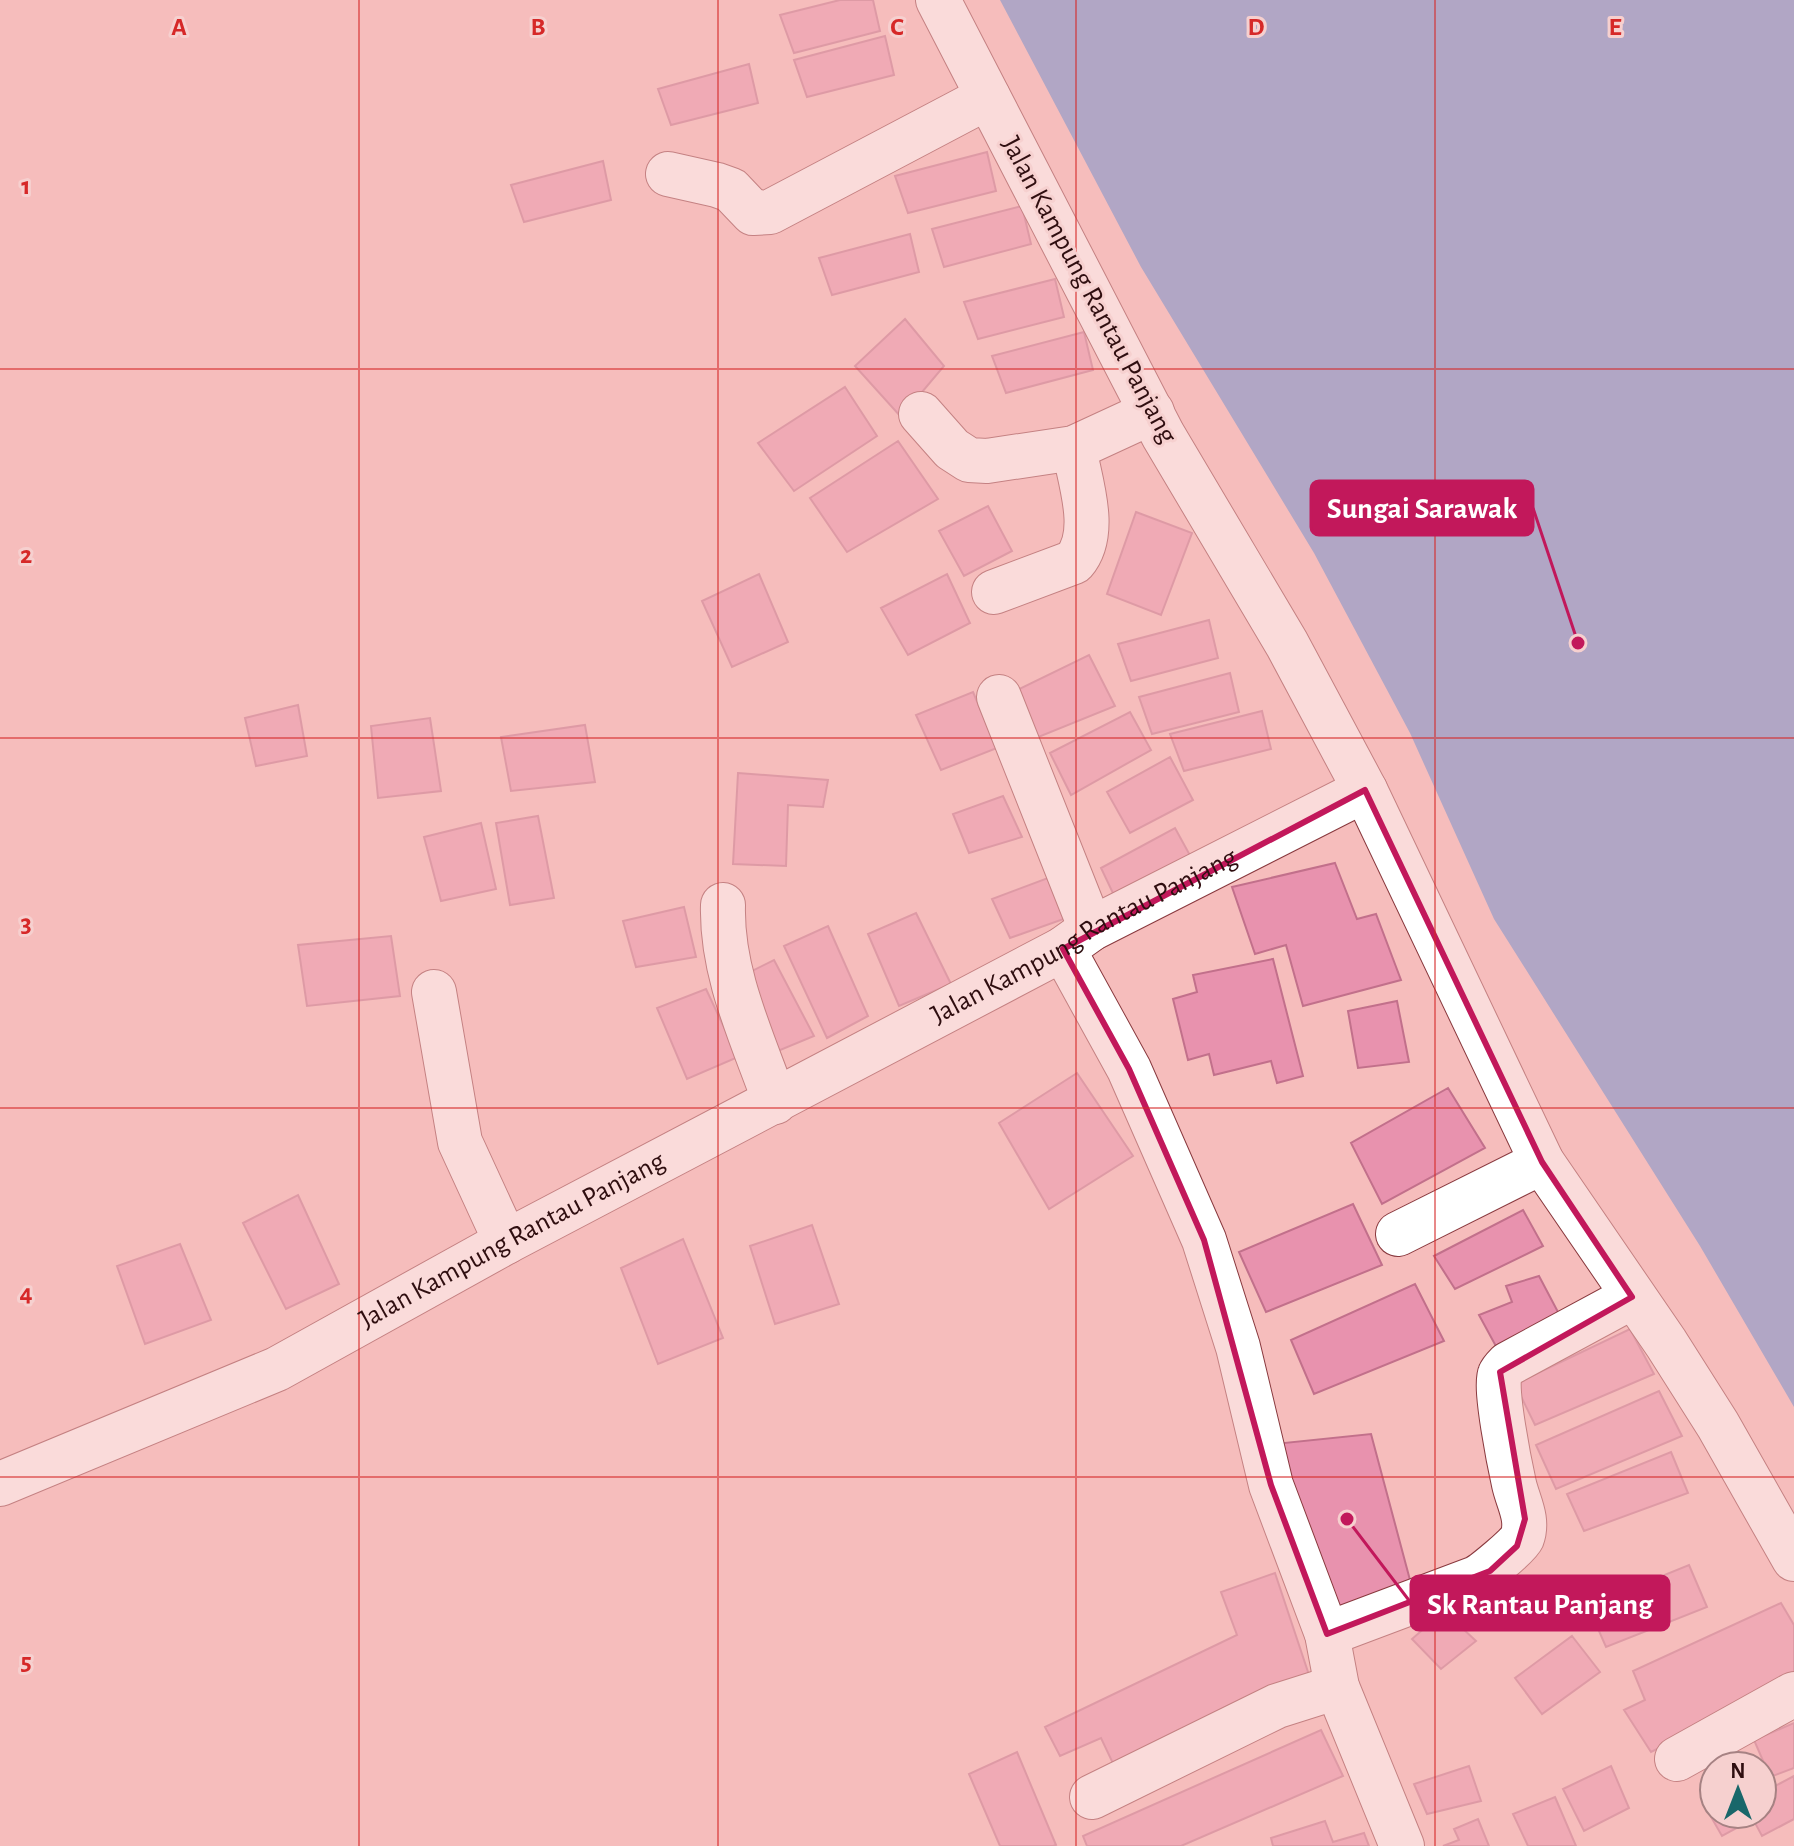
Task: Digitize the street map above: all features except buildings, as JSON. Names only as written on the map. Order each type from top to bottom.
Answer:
[{"type":"street","name":"Jalan Kampung Rantau Panjang","points":[[0,1484],[277,1369],[506,1242],[1365,790],[1287,644],[1152,412],[938,0]]},
{"type":"street","points":[[668,174],[731,190],[753,213],[770,212],[988,97]]},
{"type":"street","points":[[921,414],[952,449],[969,460],[987,461],[1074,448],[1152,412]]},
{"type":"street","points":[[994,592],[1074,562],[1082,552],[1086,512],[1074,448]]},
{"type":"street","points":[[999,697],[1077,939],[1129,1069],[1204,1240],[1238,1347],[1271,1485],[1327,1634],[1337,1687],[1402,1846]]},
{"type":"street","points":[[1365,790],[1542,1162],[1666,1343],[1794,1559]]},
{"type":"street","points":[[723,905],[722,933],[733,983],[775,1102]]},
{"type":"street","points":[[434,992],[460,1142],[506,1242]]},
{"type":"street","points":[[1398,1234],[1542,1162]]},
{"type":"street","points":[[1327,1634],[1476,1578],[1490,1571],[1499,1558],[1517,1546],[1524,1531],[1525,1519],[1515,1486],[1497,1384],[1500,1372],[1508,1364],[1632,1297]]},
{"type":"street","points":[[1092,1797],[1277,1706],[1337,1687]]},
{"type":"street","points":[[1677,1759],[1794,1694]]},
{"type":"highlighted area","points":[[1365,790],[1542,1162],[1632,1297],[1500,1372],[1525,1519],[1517,1546],[1490,1571],[1327,1634],[1271,1485],[1204,1240],[1129,1069],[1063,949]]},
{"type":"water","points":[[1000,0],[1794,0],[1794,1407],[1700,1246],[1494,919],[1410,733],[1314,553],[1141,267]]},
{"type":"place","name":"Sungai Sarawak","points":[[1578,643]]},
{"type":"place","name":"Sk Rantau Panjang","points":[[1347,1519]]}]
